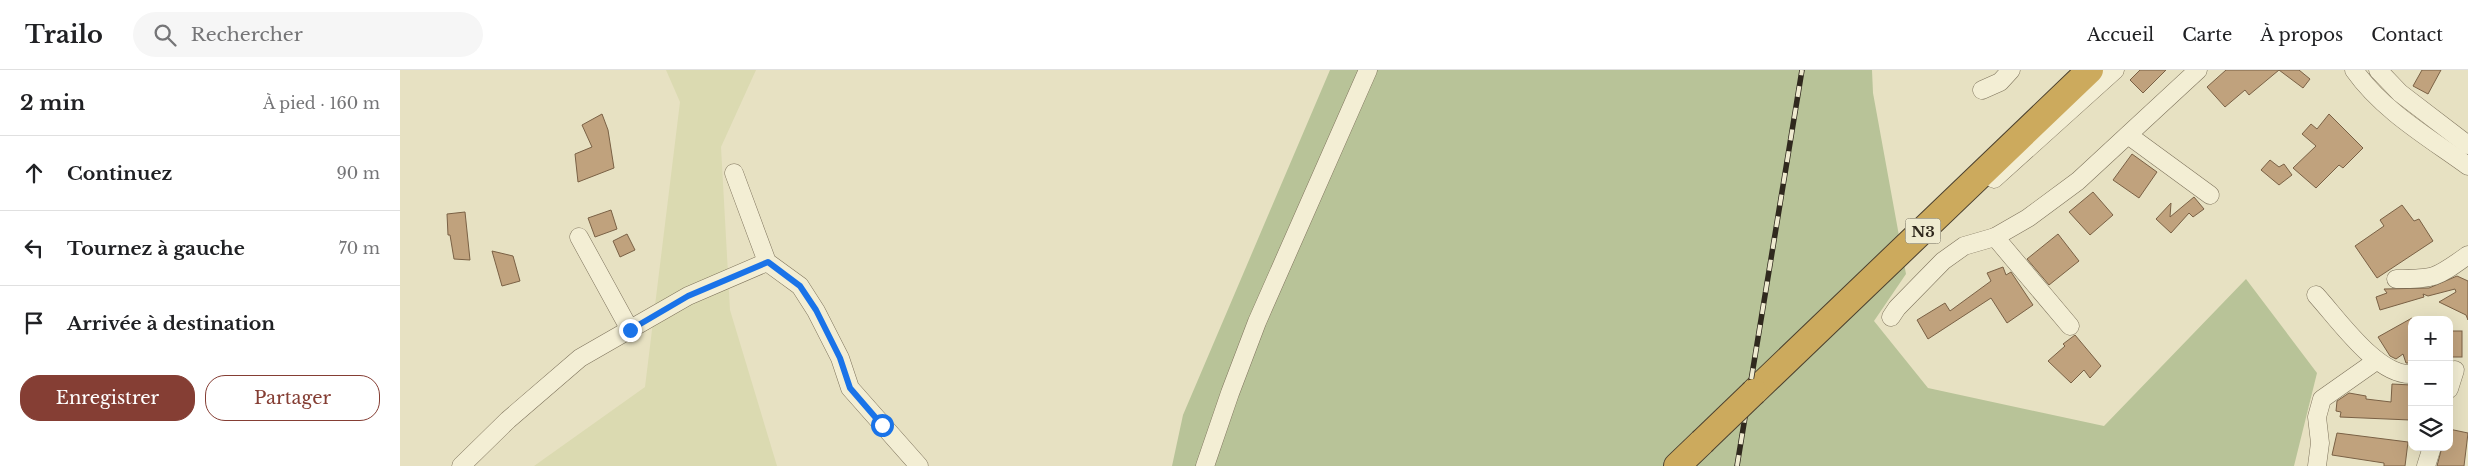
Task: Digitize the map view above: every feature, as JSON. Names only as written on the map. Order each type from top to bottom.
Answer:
[{"type":"highway","name":"N3","points":[[1677,466],[2090,70]]},
{"type":"street","points":[[1205,466],[1257,322],[1368,70]]},
{"type":"street","points":[[1982,90],[2000,82],[2011,70]]},
{"type":"street","points":[[1871,281],[1923,242],[2115,70]]},
{"type":"street","points":[[1891,317],[1897,308],[1943,261],[1964,246],[1995,237],[2028,218],[2078,181],[2198,70]]},
{"type":"street","points":[[2354,70],[2366,86],[2390,110],[2468,166]]},
{"type":"street","points":[[2378,70],[2400,94],[2468,145]]},
{"type":"street","points":[[2128,135],[2210,196]]},
{"type":"street","points":[[734,173],[768,262],[800,286],[816,310],[840,358],[850,388],[919,466]]},
{"type":"street","points":[[579,237],[630,330]]},
{"type":"street","points":[[1995,237],[2070,326]]},
{"type":"street","points":[[2396,279],[2427,279],[2436,277],[2468,255]]},
{"type":"street","points":[[461,466],[508,420],[580,358],[688,296],[768,262]]},
{"type":"street","points":[[2316,295],[2376,361],[2392,371],[2408,373]]},
{"type":"street","points":[[2317,466],[2320,444],[2318,417],[2322,399],[2376,361]]},
{"type":"street","points":[[2426,466],[2431,451]]},
{"type":"green space","points":[[666,70],[756,70],[721,147],[730,310],[777,466],[534,466],[645,387],[680,102]]},
{"type":"green space","points":[[1330,70],[1872,70],[1873,93],[1906,274],[1874,321],[1928,388],[2104,426],[2246,279],[2317,373],[2294,466],[1172,466],[1183,415]]},
{"type":"building","points":[[2140,70],[2166,70],[2143,93],[2130,80]]},
{"type":"building","points":[[2226,70],[2279,70],[2249,95],[2245,90],[2225,107],[2207,87]]},
{"type":"building","points":[[2279,70],[2299,70],[2310,79],[2303,88]]},
{"type":"building","points":[[2422,70],[2441,70],[2428,94],[2413,86]]},
{"type":"building","points":[[602,114],[608,130],[614,168],[578,182],[575,154],[592,147],[582,125]]},
{"type":"building","points":[[2329,114],[2363,148],[2343,168],[2339,165],[2316,188],[2293,168],[2316,146],[2302,134],[2311,124],[2317,129]]},
{"type":"building","points":[[2132,154],[2157,172],[2139,198],[2113,180]]},
{"type":"building","points":[[2270,160],[2279,167],[2284,164],[2292,175],[2279,185],[2261,170]]},
{"type":"building","points":[[2093,192],[2113,215],[2090,235],[2069,212]]},
{"type":"building","points":[[2194,197],[2204,209],[2193,217],[2189,213],[2171,233],[2156,219],[2171,203],[2170,217]]},
{"type":"building","points":[[2402,205],[2414,221],[2419,219],[2433,241],[2377,278],[2355,246],[2384,226],[2380,220]]},
{"type":"building","points":[[611,210],[617,229],[595,237],[588,218]]},
{"type":"building","points":[[465,212],[470,260],[454,259],[450,235],[448,235],[447,214]]},
{"type":"building","points":[[627,234],[635,250],[620,257],[613,241]]},
{"type":"building","points":[[2058,234],[2079,261],[2049,285],[2027,259]]},
{"type":"building","points":[[492,251],[513,256],[520,281],[502,286]]},
{"type":"building","points":[[2003,267],[2006,275],[2011,272],[2033,305],[2007,323],[1991,298],[1928,339],[1917,320],[1945,303],[1950,311],[1991,281],[1987,273]]},
{"type":"building","points":[[2457,276],[2468,281],[2468,320],[2466,315],[2439,302],[2456,292],[2455,289],[2428,296],[2423,294],[2424,297],[2380,310],[2376,297],[2387,293],[2384,289],[2429,288]]},
{"type":"building","points":[[2408,320],[2408,363],[2406,363],[2403,354],[2396,359],[2390,356],[2378,337]]},
{"type":"building","points":[[2453,331],[2462,331],[2462,357],[2453,357]]},
{"type":"building","points":[[2075,335],[2101,366],[2090,378],[2084,370],[2071,383],[2048,361],[2065,346],[2063,344]]},
{"type":"building","points":[[2392,384],[2408,385],[2408,420],[2340,417],[2341,412],[2336,411],[2337,401],[2349,393],[2366,396],[2366,399],[2391,402]]},
{"type":"building","points":[[2453,430],[2468,433],[2464,466],[2437,466],[2441,451],[2453,451]]},
{"type":"building","points":[[2337,433],[2408,442],[2405,466],[2384,466],[2384,463],[2332,455]]},
{"type":"railway","points":[[1737,466],[1802,70]]},
{"type":"route","points":[[630,330],[688,296],[768,262],[800,286],[816,310],[840,358],[850,388],[882,425]]}]
